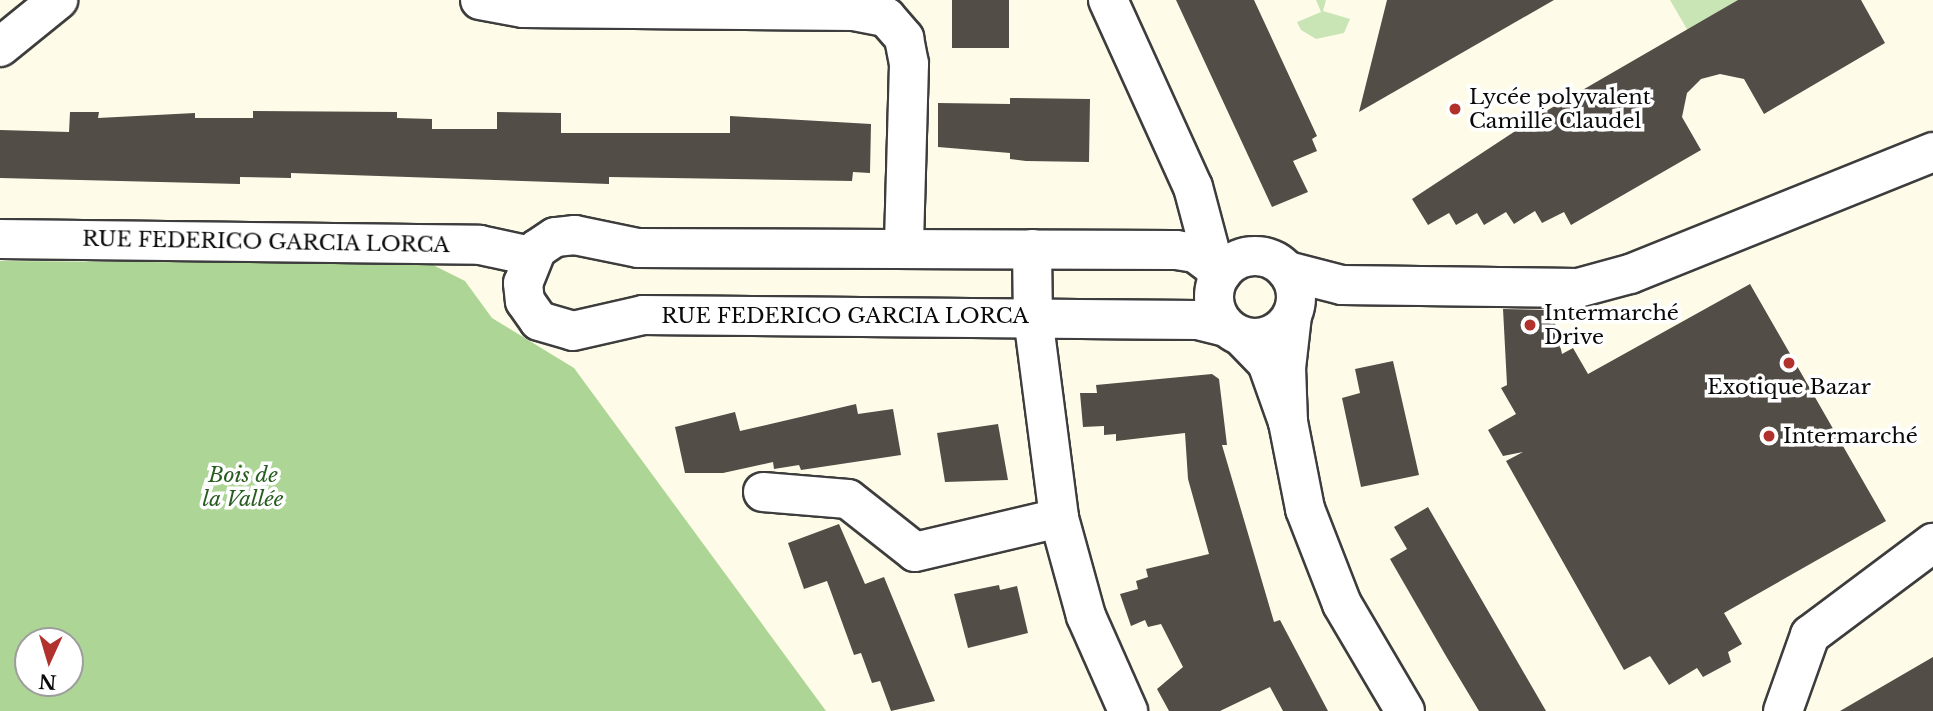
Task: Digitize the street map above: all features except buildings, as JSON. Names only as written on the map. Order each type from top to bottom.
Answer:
[{"type":"street","points":[[0,47],[58,0]]},
{"type":"street","points":[[480,0],[544,9],[854,5],[886,17],[908,51],[904,248]]},
{"type":"street","points":[[1108,0],[1195,194],[1220,227],[1239,270]]},
{"type":"street","points":[[1239,270],[1342,285],[1555,290],[1600,283],[1933,152]]},
{"type":"street","points":[[1176,250],[1189,233],[1195,194]]},
{"type":"street","points":[[531,256],[547,240],[575,235],[638,248],[1176,250],[1195,253],[1296,293],[1286,368],[1288,422]]},
{"type":"street","name":"RUE FEDERICO GARCIA LORCA","points":[[0,239],[480,245],[531,256],[523,283],[525,301],[539,321],[561,330],[584,331],[643,314],[1198,320],[1233,331],[1273,334],[1293,312]]},
{"type":"street","points":[[1032,249],[1033,317],[1059,518],[1086,616],[1128,711]]},
{"type":"street","points":[[1239,270],[1215,305],[1233,331],[1267,363],[1288,422],[1305,509],[1342,604],[1405,711]]},
{"type":"street","points":[[1293,312],[1342,285]]},
{"type":"street","points":[[763,492],[848,499],[915,552],[1059,518]]},
{"type":"street","points":[[1783,711],[1810,635],[1933,543]]},
{"type":"green space","points":[[1316,0],[1326,0],[1323,11],[1350,19],[1344,33],[1316,39],[1301,30],[1297,22],[1321,12]]},
{"type":"green space","points":[[1670,0],[1738,0],[1688,31]]},
{"type":"green space","name":"Bois de la Vallée","points":[[0,261],[431,264],[465,281],[492,318],[574,368],[826,711],[0,711]]},
{"type":"place","name":"Lycée polyvalent Camille Claudel","points":[[1455,109]]},
{"type":"place","name":"Intermarché Drive","points":[[1530,325]]},
{"type":"place","name":"Exotique Bazar","points":[[1789,363]]},
{"type":"place","name":"Intermarché","points":[[1769,436]]}]
